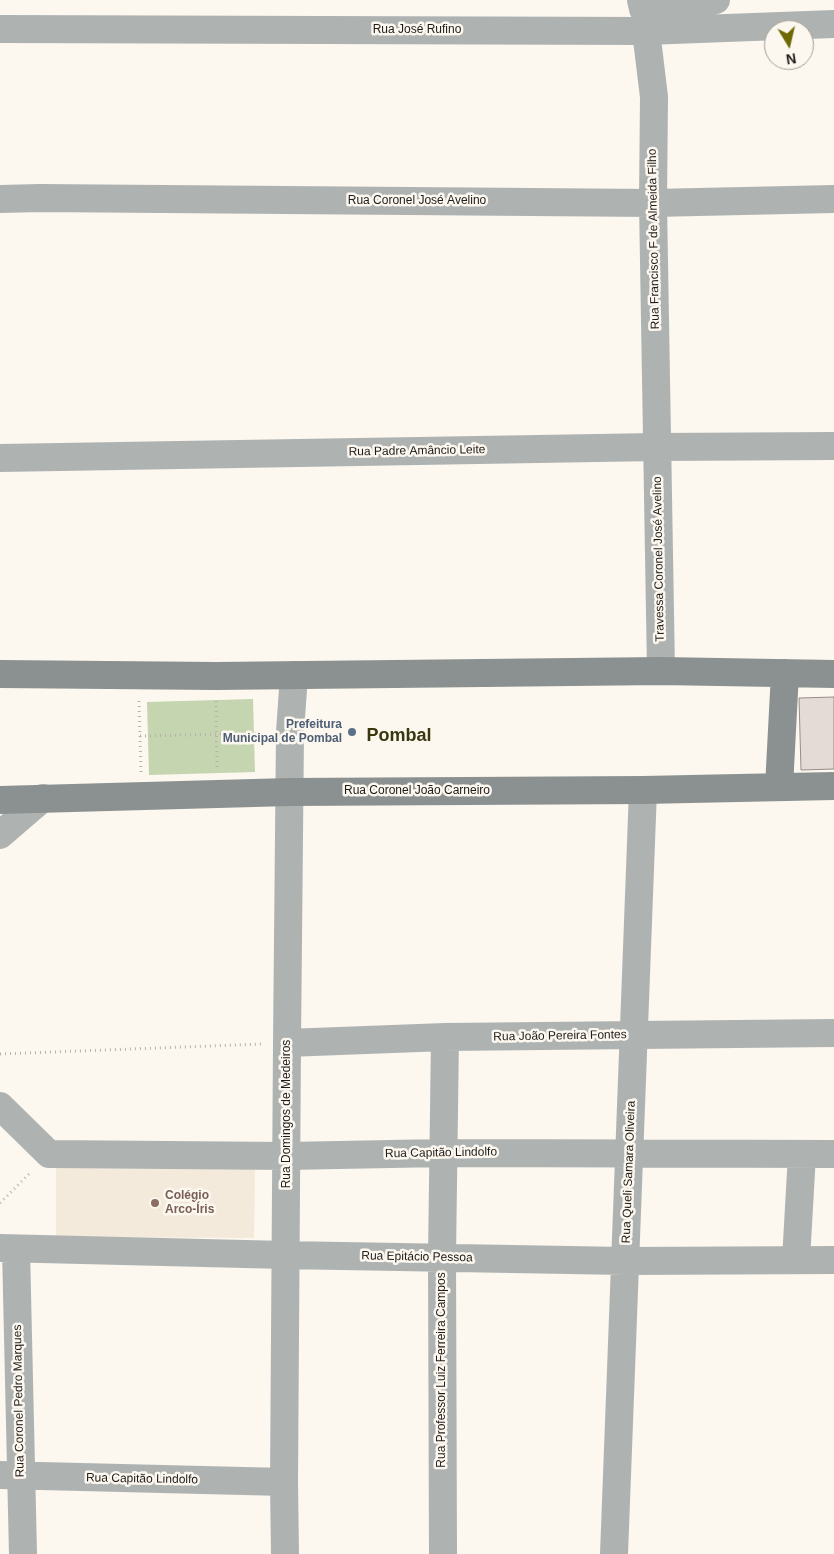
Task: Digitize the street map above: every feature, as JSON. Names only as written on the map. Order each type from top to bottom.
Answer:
[{"type":"main road","points":[[0,674],[216,676],[661,671],[834,674]]},
{"type":"main road","points":[[779,788],[784,673]]},
{"type":"main road","name":"Rua Coronel João Carneiro","points":[[0,800],[290,792],[644,790],[834,786]]},
{"type":"street","name":"Rua José Rufino","points":[[643,13],[716,0]]},
{"type":"street","name":"Rua José Rufino","points":[[0,28],[643,13],[834,24]]},
{"type":"street","name":"Rua Francisco F de Almeida Filho","points":[[643,13],[654,97],[653,203],[657,447]]},
{"type":"street","name":"Rua Coronel José Avelino","points":[[0,199],[653,203],[834,199]]},
{"type":"street","name":"Rua Padre Amâncio Leite","points":[[0,458],[657,447],[834,446]]},
{"type":"street","name":"Travessa Coronel José Avelino","points":[[657,447],[661,671]]},
{"type":"street","name":"Rua Domingos de Medeiros","points":[[285,1554],[285,1255],[290,732],[294,675]]},
{"type":"street","name":"Rua Queli Samara Oliveira","points":[[614,1554],[644,790]]},
{"type":"street","points":[[0,835],[43,798]]},
{"type":"street","name":"Rua João Pereira Fontes","points":[[287,1043],[445,1037],[834,1032]]},
{"type":"street","name":"Rua Professor Luiz Ferreira Campos","points":[[443,1554],[442,1257],[445,1037]]},
{"type":"street","points":[[0,1106],[49,1154]]},
{"type":"street","name":"Rua Capitão Lindolfo","points":[[49,1154],[286,1156],[443,1153],[834,1154]]},
{"type":"street","points":[[796,1260],[802,1154]]},
{"type":"street","name":"Rua Epitácio Pessoa","points":[[8,1248],[625,1261],[834,1260]]},
{"type":"street","name":"Rua Coronel Pedro Marques","points":[[8,1248],[10,1475],[23,1554]]},
{"type":"street","name":"Rua Capitão Lindolfo","points":[[10,1475],[284,1482]]},
{"type":"path","points":[[139,675],[142,796]]},
{"type":"path","points":[[216,676],[217,794]]},
{"type":"path","points":[[140,736],[290,732]]},
{"type":"path","points":[[0,1054],[287,1043]]},
{"type":"path","points":[[0,1203],[49,1154]]},
{"type":"shaded area","name":"Colégio Arco-Íris","points":[[56,1168],[255,1169],[254,1238],[56,1237]]},
{"type":"green space","points":[[253,699],[255,772],[149,775],[147,702]]},
{"type":"building","points":[[834,697],[834,769],[801,770],[799,698]]},
{"type":"place","name":"Prefeitura Municipal de Pombal","points":[[352,732]]},
{"type":"place","name":"Colégio Arco-Íris","points":[[155,1203]]},
{"type":"district","name":"Pombal","points":[[399,736]]}]
